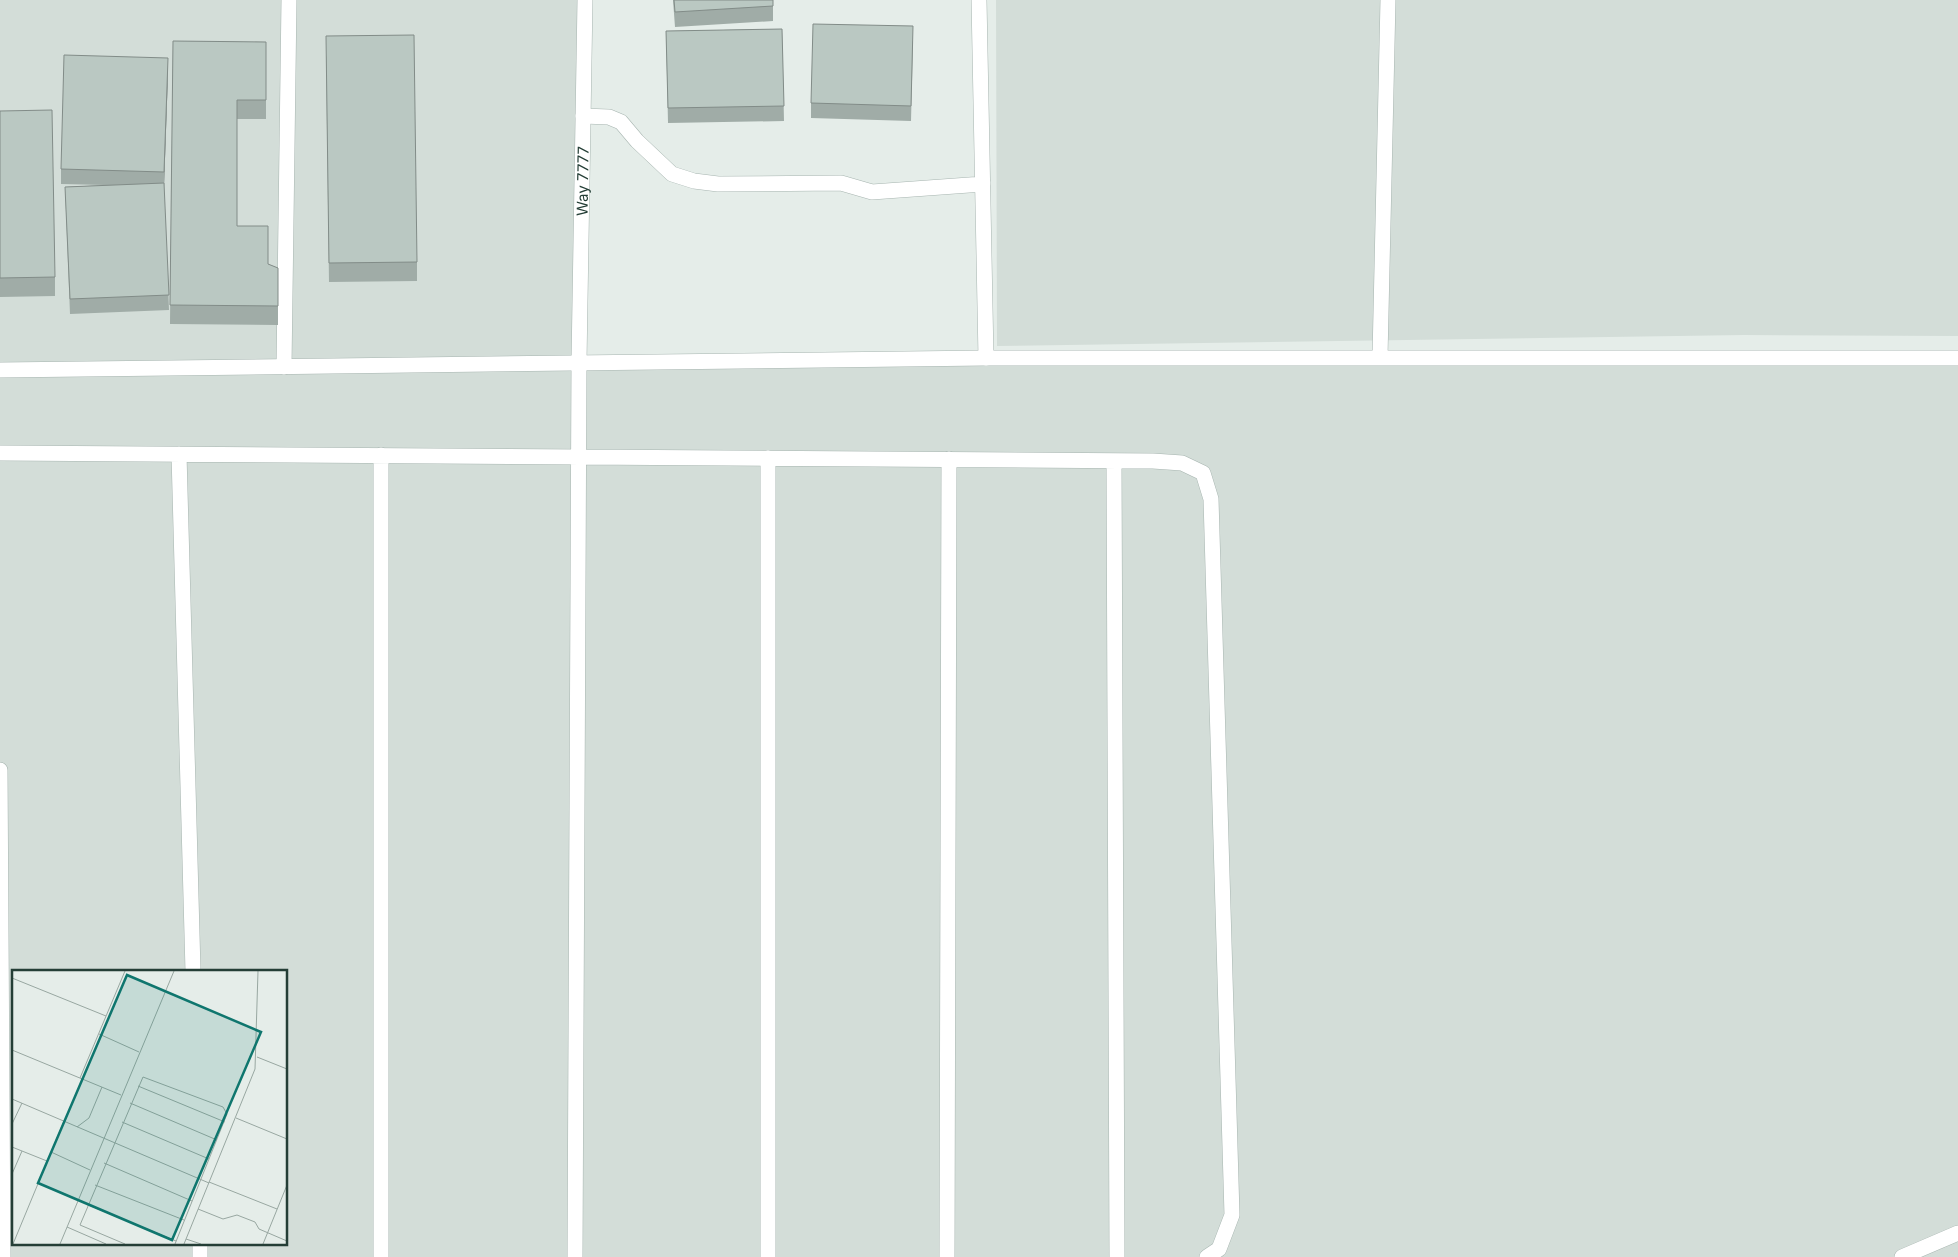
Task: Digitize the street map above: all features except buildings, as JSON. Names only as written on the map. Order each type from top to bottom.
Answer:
[{"type":"street","points":[[284,366],[289,0]]},
{"type":"street","name":"Way 7777","points":[[575,1257],[577,457],[585,0]]},
{"type":"street","points":[[979,0],[986,358]]},
{"type":"street","points":[[1380,357],[1388,0]]},
{"type":"street","points":[[583,116],[610,117],[621,122],[637,141],[672,174],[694,182],[718,184],[841,183],[872,192],[983,184]]},
{"type":"street","points":[[0,370],[986,358],[1958,358]]},
{"type":"street","points":[[0,453],[1114,460],[1182,463],[1203,473],[1212,499],[1232,1215],[1219,1249],[1207,1257]]},
{"type":"street","points":[[179,454],[193,970]]},
{"type":"street","points":[[381,455],[381,1257]]},
{"type":"street","points":[[768,458],[768,1257]]},
{"type":"street","points":[[948,1257],[949,459]]},
{"type":"street","points":[[1114,460],[1117,1257]]},
{"type":"street","points":[[0,770],[3,1257]]},
{"type":"street","points":[[1902,1257],[1958,1233]]},
{"type":"street","points":[[200,1244],[200,1257]]},
{"type":"shaded area","points":[[0,0],[585,0],[579,362],[1958,359],[1958,1257],[0,1257]]},
{"type":"shaded area","points":[[996,0],[1958,0],[1958,336],[1744,335],[997,346]]}]
